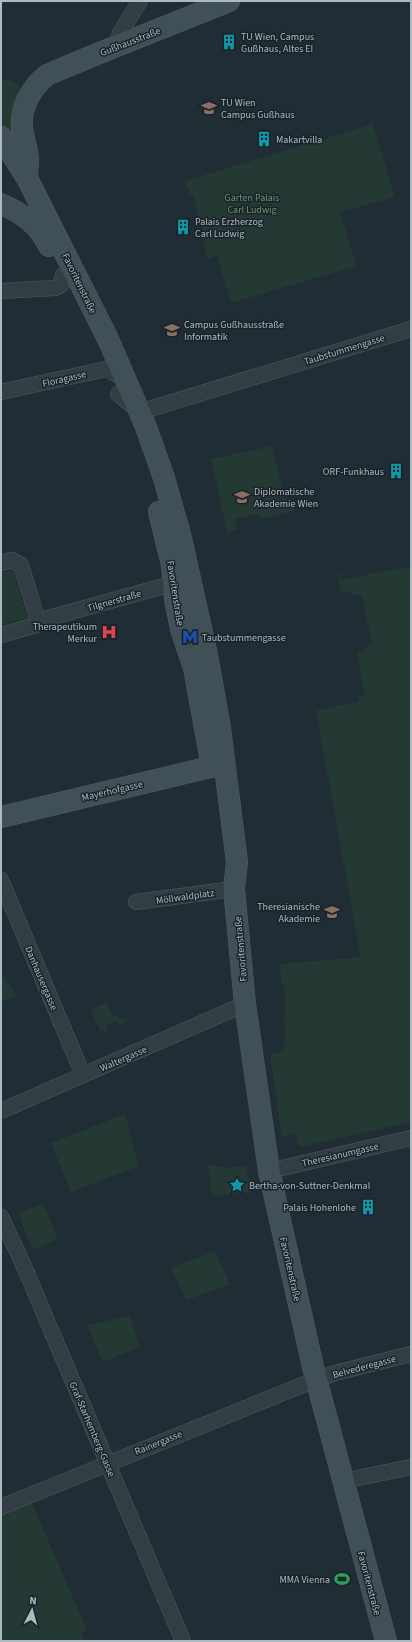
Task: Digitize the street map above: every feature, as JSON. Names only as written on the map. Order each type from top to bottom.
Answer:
[{"type":"main road","name":"Gußhausstraße","points":[[34,86],[47,75],[117,45],[187,19],[229,1]]},
{"type":"main road","name":"Favoritenstraße","points":[[27,178],[28,159],[22,126],[25,106],[34,86]]},
{"type":"main road","name":"Favoritenstraße","points":[[1,137],[27,178],[108,339],[152,481],[172,565],[182,581]]},
{"type":"main road","points":[[1,200],[8,198],[18,191],[27,178]]},
{"type":"main road","name":"Favoritenstraße","points":[[1,204],[21,213],[36,225],[47,242],[106,369],[122,387],[140,412],[164,478],[182,581],[219,721],[217,765],[223,854],[234,890],[245,1004],[275,1169],[317,1380],[386,1641]]},
{"type":"main road","name":"Mayerhofgasse","points":[[1,817],[217,765]]},
{"type":"street","points":[[117,45],[120,33],[140,1]]},
{"type":"street","points":[[1,291],[55,288],[61,285],[63,275]]},
{"type":"street","name":"Taubstummengasse","points":[[140,412],[411,329]]},
{"type":"street","name":"Floragasse","points":[[1,392],[106,369]]},
{"type":"street","points":[[1,563],[12,560],[21,565],[38,621]]},
{"type":"street","name":"Tilgnerstraße","points":[[1,635],[36,625],[38,621],[182,581]]},
{"type":"street","name":"Danhausergasse","points":[[1,880],[83,1075]]},
{"type":"street","name":"Möllwaldplatz","points":[[136,902],[234,890]]},
{"type":"street","name":"Waltergasse","points":[[1,1111],[245,1004]]},
{"type":"street","name":"Theresianumgasse","points":[[275,1169],[411,1138]]},
{"type":"street","name":"Graf-Starhemberg-Gasse","points":[[1,1217],[23,1264],[183,1641]]},
{"type":"street","name":"Belvederegasse","points":[[317,1380],[335,1373],[411,1354]]},
{"type":"street","name":"Rainergasse","points":[[1,1507],[107,1463],[317,1380]]},
{"type":"street","points":[[343,1481],[411,1467]]},
{"type":"green space","points":[[8,79],[17,84],[22,91],[18,154],[1,124],[1,80]]},
{"type":"green space","name":"Garten Palais Carl Ludwig","points":[[373,124],[395,197],[340,212],[356,266],[231,303],[217,256],[208,259],[203,242],[206,241],[193,195],[190,195],[185,181]]},
{"type":"green space","points":[[272,446],[284,498],[294,504],[296,507],[294,511],[261,519],[257,514],[235,519],[237,530],[227,532],[211,459]]},
{"type":"green space","points":[[411,566],[411,1122],[299,1147],[296,1133],[282,1137],[270,1054],[280,1052],[283,1049],[285,1040],[284,1016],[286,1014],[284,986],[281,983],[280,964],[361,957],[316,711],[359,701],[358,698],[365,695],[357,653],[364,650],[372,641],[362,596],[348,592],[341,593],[337,574],[340,574],[341,580]]},
{"type":"green space","points":[[13,569],[27,618],[1,625],[1,573]]},
{"type":"green space","points":[[4,976],[7,984],[10,983],[16,996],[1,1002],[1,977]]},
{"type":"green space","points":[[107,1002],[112,1016],[117,1015],[119,1019],[122,1018],[124,1020],[129,1018],[130,1020],[119,1025],[116,1020],[106,1025],[108,1030],[100,1030],[91,1010]]},
{"type":"green space","points":[[125,1114],[139,1166],[71,1192],[51,1143]]},
{"type":"green space","points":[[209,1165],[226,1168],[246,1165],[251,1189],[249,1192],[216,1196],[212,1194],[208,1167]]},
{"type":"green space","points":[[41,1204],[44,1205],[57,1237],[56,1240],[35,1249],[32,1248],[19,1216],[21,1212]]},
{"type":"green space","points":[[215,1251],[230,1284],[187,1300],[171,1268]]},
{"type":"green space","points":[[130,1316],[140,1347],[103,1362],[87,1325]]},
{"type":"green space","points":[[31,1501],[87,1630],[81,1633],[85,1641],[1,1641],[1,1513]]},
{"type":"place","name":"TU Wien, Campus Gußhaus, Altes EI","points":[[229,42]]},
{"type":"place","name":"TU Wien Campus Gußhaus","points":[[209,108]]},
{"type":"place","name":"Makartvilla","points":[[264,139]]},
{"type":"place","name":"Palais Erzherzog Carl Ludwig","points":[[183,227]]},
{"type":"place","name":"Campus Gußhausstraße Informatik","points":[[172,330]]},
{"type":"place","name":"ORF-Funkhaus","points":[[396,471]]},
{"type":"place","name":"Diplomatische Akademie Wien","points":[[242,497]]},
{"type":"place","name":"Therapeutikum Merkur","points":[[109,632]]},
{"type":"place","name":"Taubstummengasse","points":[[190,637]]},
{"type":"place","name":"Theresianische Akademie","points":[[332,912]]},
{"type":"place","name":"Bertha-von-Suttner-Denkmal","points":[[237,1185]]},
{"type":"place","name":"Palais Hohenlohe","points":[[368,1207]]},
{"type":"place","name":"MMA Vienna","points":[[342,1579]]}]
